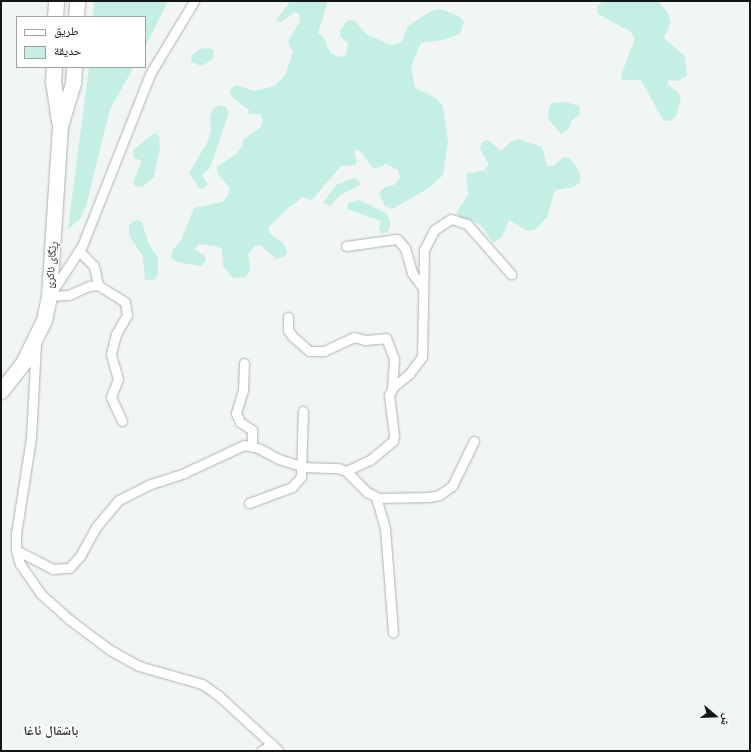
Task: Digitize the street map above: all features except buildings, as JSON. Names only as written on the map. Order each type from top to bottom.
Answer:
[{"type":"highway","points":[[56,1],[56,16]]},
{"type":"highway","points":[[76,16],[77,1]]},
{"type":"highway","points":[[54,68],[53,81],[60,126]]},
{"type":"highway","points":[[60,126],[73,83],[74,68]]},
{"type":"highway","name":"ڕێگای ئاکرێ","points":[[1,391],[23,363],[36,339],[49,296],[60,126]]},
{"type":"street","points":[[49,296],[79,251],[93,223],[150,74],[194,1]]},
{"type":"street","points":[[392,390],[410,374],[422,357],[424,257],[427,240],[442,223],[452,219],[473,228],[482,242],[511,274]]},
{"type":"street","points":[[346,246],[396,239],[404,248],[412,274],[423,288]]},
{"type":"street","points":[[79,251],[94,266],[98,286]]},
{"type":"street","points":[[49,296],[70,295],[89,286],[98,286],[117,296],[127,307],[127,315],[113,343],[111,354],[118,379],[111,397],[122,421]]},
{"type":"street","points":[[288,317],[288,330],[292,336],[309,351],[324,351],[354,337],[365,340],[386,338],[394,359],[392,390],[389,403],[394,435],[392,441],[370,460],[346,471]]},
{"type":"street","points":[[36,339],[31,438],[16,550],[20,564],[41,594],[70,620],[110,650],[139,666],[202,684],[219,696],[275,748]]},
{"type":"street","points":[[244,362],[243,390],[236,416],[252,430],[252,446]]},
{"type":"street","points":[[249,503],[292,487],[301,477],[303,466],[303,411]]},
{"type":"street","points":[[16,550],[53,570],[69,568],[80,556],[96,527],[119,500],[148,486],[198,468],[232,449],[252,446],[303,466],[333,467],[346,471],[367,492],[376,497],[429,497],[447,491],[460,472],[474,440]]},
{"type":"street","points":[[376,497],[385,528],[393,633]]},
{"type":"street","points":[[261,751],[275,748]]},
{"type":"green space","points":[[94,1],[168,1],[146,45],[146,16],[93,16]]},
{"type":"green space","points":[[290,1],[328,1],[318,33],[324,38],[330,53],[338,57],[346,55],[348,43],[341,37],[340,31],[347,21],[354,20],[366,34],[391,45],[401,43],[408,26],[431,11],[441,9],[460,17],[464,22],[460,34],[442,40],[421,43],[411,66],[415,88],[436,98],[443,106],[448,143],[443,175],[429,188],[392,209],[385,206],[379,193],[385,187],[394,185],[400,177],[398,170],[386,164],[374,169],[358,149],[354,152],[357,161],[355,165],[341,166],[312,200],[303,197],[287,209],[268,228],[270,234],[283,243],[287,251],[285,256],[277,259],[260,245],[254,246],[248,254],[250,270],[246,277],[239,278],[232,277],[223,266],[222,249],[216,246],[199,244],[194,249],[205,256],[206,261],[201,266],[177,262],[171,257],[173,250],[181,240],[194,208],[223,202],[228,195],[230,188],[218,174],[217,167],[236,154],[242,146],[243,140],[261,127],[263,120],[260,114],[248,114],[249,110],[234,99],[230,93],[231,88],[237,85],[254,91],[275,86],[285,75],[293,52],[288,42],[300,21],[299,13],[293,13],[281,22],[276,21]]},
{"type":"green space","points":[[603,1],[658,1],[667,12],[671,22],[664,38],[685,56],[687,76],[678,81],[669,80],[667,84],[678,92],[681,99],[676,116],[671,121],[663,120],[641,80],[623,80],[621,75],[635,39],[631,32],[598,14],[597,7]]},
{"type":"green space","points":[[209,48],[214,50],[213,59],[202,66],[191,62],[192,55],[200,49]]},
{"type":"green space","points":[[89,68],[133,68],[110,109],[86,206],[80,219],[68,229]]},
{"type":"green space","points":[[566,102],[579,106],[580,114],[572,120],[568,129],[561,134],[549,120],[548,111],[552,103]]},
{"type":"green space","points":[[220,105],[226,107],[229,112],[209,169],[202,175],[208,184],[203,189],[199,188],[189,173],[208,141],[211,131],[210,115],[216,106]]},
{"type":"green space","points":[[154,133],[159,136],[160,148],[154,177],[142,187],[135,186],[133,183],[142,161],[134,158],[133,150]]},
{"type":"green space","points":[[518,139],[542,147],[547,166],[553,166],[564,157],[570,158],[580,173],[580,182],[574,187],[555,190],[547,217],[535,230],[528,231],[509,220],[502,237],[493,243],[484,229],[477,223],[460,219],[457,212],[468,194],[466,174],[485,170],[489,165],[480,149],[482,142],[488,140],[501,151],[510,142]]},
{"type":"green space","points":[[354,178],[359,180],[360,185],[340,195],[330,206],[323,203],[336,185]]},
{"type":"green space","points":[[359,200],[386,213],[391,223],[388,231],[382,234],[379,229],[381,221],[347,209],[348,203]]},
{"type":"green space","points":[[137,220],[142,222],[148,242],[158,258],[158,275],[154,280],[145,280],[143,257],[129,235],[129,224]]},
{"type":"district","name":"باشقال ئاغا","points":[[51,730]]}]
